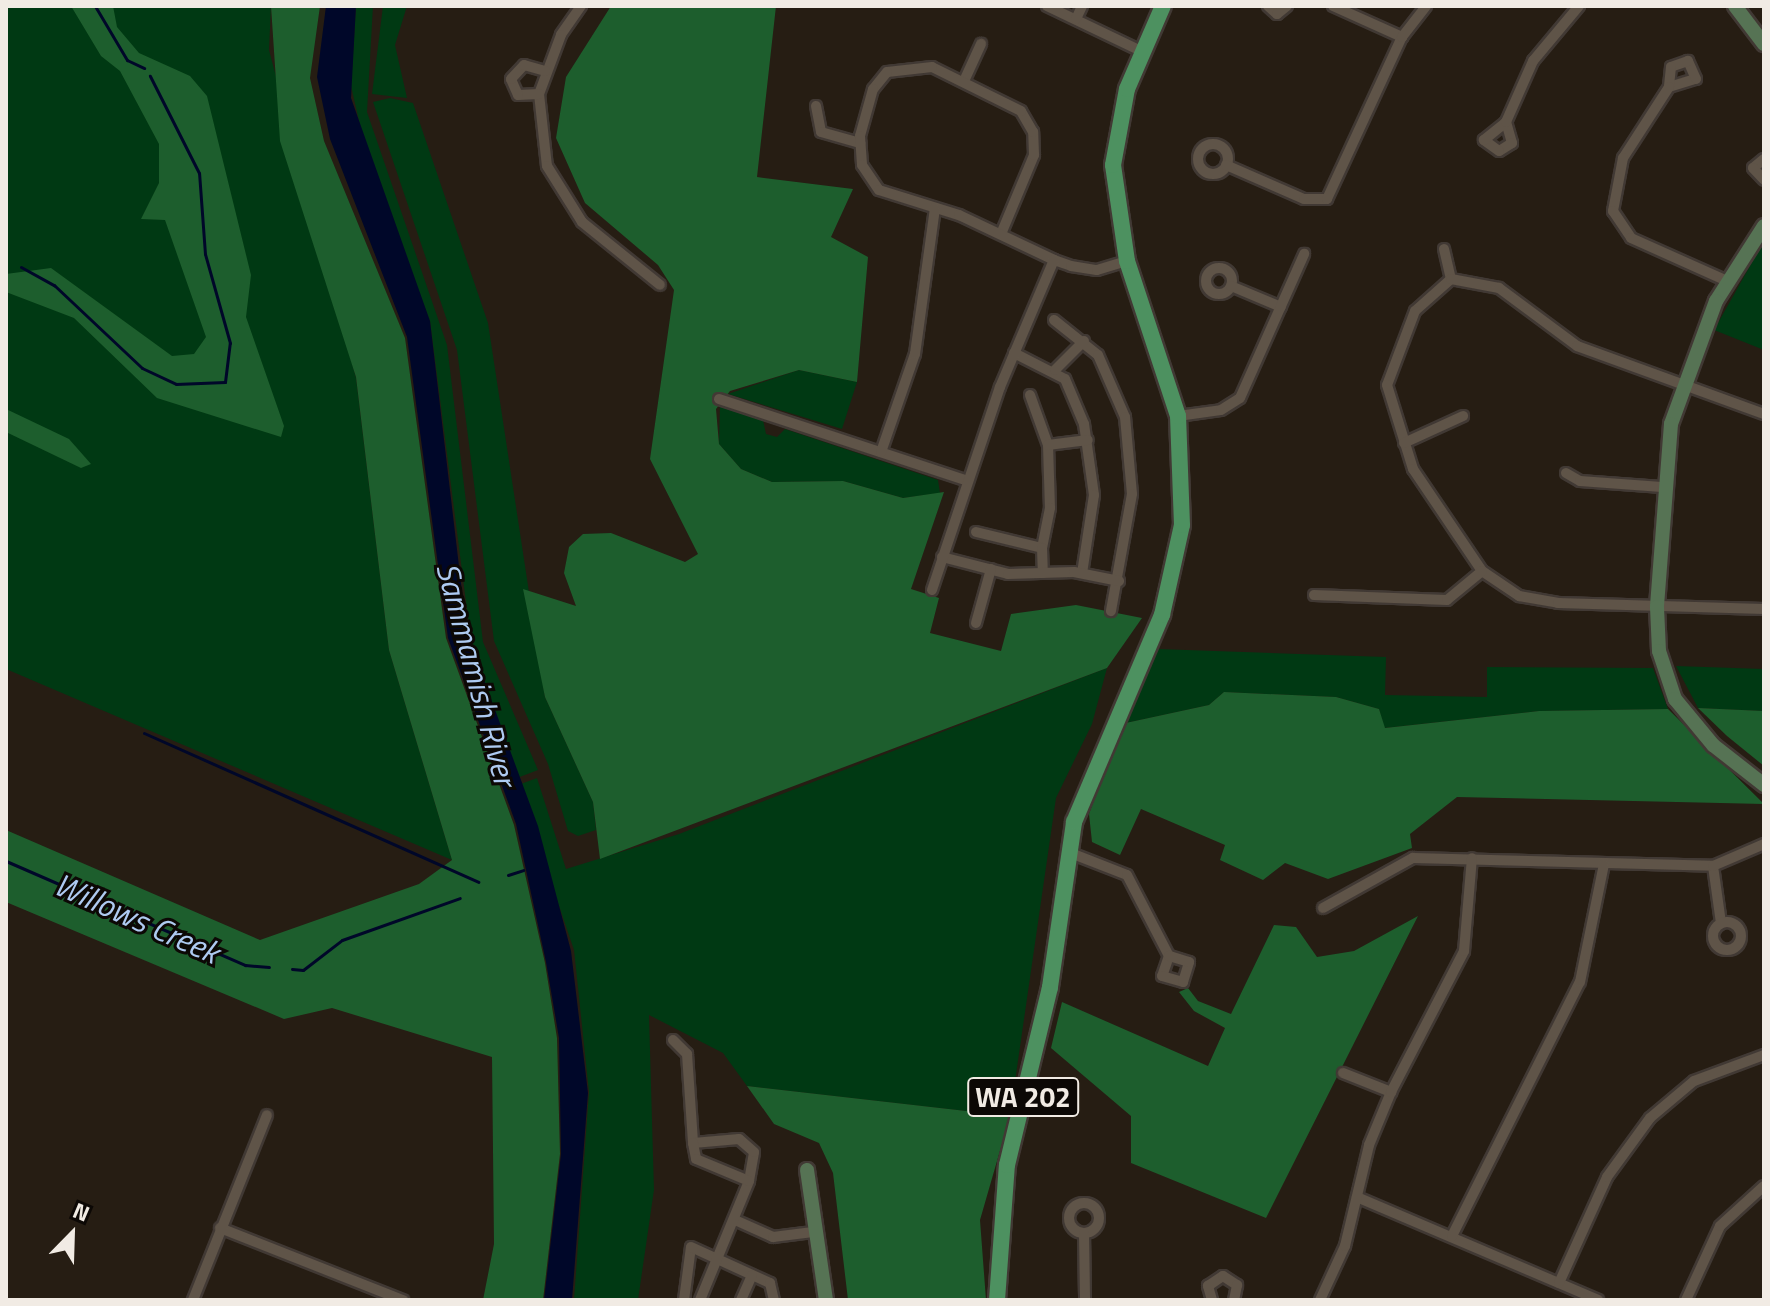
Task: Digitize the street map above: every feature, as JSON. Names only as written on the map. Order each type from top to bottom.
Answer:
[{"type":"main road","name":"WA 202","points":[[997,1300],[1007,1165],[1050,987],[1068,852],[1090,773],[1165,603],[1185,497],[1178,416],[1127,261],[1113,165],[1121,111],[1163,6]]},
{"type":"street","points":[[581,6],[545,71],[539,94],[547,166],[566,203],[660,285]]},
{"type":"street","points":[[1047,6],[1143,52]]},
{"type":"street","points":[[1076,19],[1082,6]]},
{"type":"street","points":[[1268,6],[1277,14],[1287,6]]},
{"type":"street","points":[[1333,6],[1402,37]]},
{"type":"street","points":[[1226,165],[1304,199],[1327,199],[1402,37],[1426,6]]},
{"type":"street","points":[[1506,122],[1533,61],[1579,6]]},
{"type":"street","points":[[1735,6],[1764,44]]},
{"type":"street","points":[[964,81],[981,44]]},
{"type":"street","points":[[539,94],[518,95],[511,79],[524,65],[545,71]]},
{"type":"street","points":[[1001,234],[1034,155],[1030,126],[1011,103],[964,81],[921,65],[887,72],[866,104],[860,143],[869,178],[893,199],[935,208],[1001,234],[1054,260],[1097,270],[1127,261]]},
{"type":"street","points":[[1669,87],[1623,158],[1613,211],[1631,238],[1727,281]]},
{"type":"street","points":[[816,106],[821,132],[860,143]]},
{"type":"street","points":[[1764,159],[1753,168],[1764,180]]},
{"type":"street","points":[[881,452],[916,353],[935,208]]},
{"type":"street","points":[[1764,226],[1727,281],[1684,383],[1662,487],[1657,607],[1659,651],[1675,699],[1713,745],[1764,785]]},
{"type":"street","points":[[1444,249],[1451,279]]},
{"type":"street","points":[[1178,416],[1221,410],[1248,386],[1304,254]]},
{"type":"street","points":[[932,590],[965,480],[1054,260]]},
{"type":"street","points":[[1451,279],[1499,288],[1577,346],[1764,414]]},
{"type":"street","points":[[1451,279],[1415,311],[1389,369],[1391,407],[1431,502],[1482,571],[1519,596],[1657,607],[1764,609]]},
{"type":"street","points":[[1231,286],[1281,307]]},
{"type":"street","points":[[1054,320],[1084,341],[1108,371],[1130,445],[1132,494],[1119,581],[1111,611]]},
{"type":"street","points":[[1055,370],[1084,341]]},
{"type":"street","points":[[1014,353],[1055,370],[1075,395],[1088,440],[1094,495],[1082,573]]},
{"type":"street","points":[[1030,395],[1048,445],[1050,508],[1042,548],[1043,573]]},
{"type":"street","points":[[719,399],[965,480]]},
{"type":"street","points":[[1404,443],[1463,416]]},
{"type":"street","points":[[1048,445],[1088,440]]},
{"type":"street","points":[[1566,473],[1580,481],[1662,487]]},
{"type":"street","points":[[976,532],[1042,548]]},
{"type":"street","points":[[942,557],[991,569],[1082,573],[1119,581]]},
{"type":"street","points":[[976,623],[991,569]]},
{"type":"street","points":[[1314,595],[1447,600],[1482,571]]},
{"type":"street","points":[[1323,908],[1399,862],[1472,858],[1713,866],[1764,844]]},
{"type":"street","points":[[1068,852],[1127,875],[1169,956]]},
{"type":"street","points":[[1320,1300],[1391,1092],[1464,951],[1472,858]]},
{"type":"street","points":[[1452,1236],[1580,982],[1604,864]]},
{"type":"street","points":[[1713,866],[1721,923]]},
{"type":"street","points":[[673,1040],[687,1054],[696,1159],[749,1181]]},
{"type":"street","points":[[1559,1283],[1607,1177],[1650,1118],[1694,1081],[1764,1055]]},
{"type":"street","points":[[1343,1073],[1391,1092]]},
{"type":"street","points":[[193,1300],[267,1115]]},
{"type":"street","points":[[693,1143],[746,1140],[754,1152],[749,1181],[735,1220],[700,1300]]},
{"type":"street","points":[[807,1170],[813,1232],[826,1300]]},
{"type":"street","points":[[1686,1300],[1720,1226],[1764,1186]]},
{"type":"street","points":[[1357,1197],[1598,1300]]},
{"type":"street","points":[[735,1220],[773,1237],[813,1232]]},
{"type":"street","points":[[220,1228],[403,1300]]},
{"type":"street","points":[[1084,1233],[1085,1300]]},
{"type":"street","points":[[684,1300],[691,1247],[770,1283],[774,1300]]},
{"type":"street","points":[[741,1300],[752,1275]]},
{"type":"street","points":[[1212,1300],[1208,1286],[1223,1276],[1234,1281],[1239,1299]]},
{"type":"green space","points":[[6,6],[271,6],[269,50],[356,378],[389,650],[452,860],[6,669]]},
{"type":"green space","points":[[71,6],[113,6],[117,27],[139,53],[190,76],[207,96],[251,275],[246,317],[284,426],[281,437],[157,398],[74,318],[6,292],[6,274],[51,268],[172,356],[194,354],[206,337],[165,220],[141,219],[159,183],[159,144],[120,71],[101,56]]},
{"type":"green space","points":[[271,6],[320,6],[310,78],[324,141],[405,338],[446,638],[514,825],[545,963],[557,1038],[560,1154],[543,1300],[483,1300],[494,1244],[492,1057],[332,1008],[284,1019],[6,902],[6,830],[260,940],[419,884],[452,860],[389,650],[356,377],[280,141]]},
{"type":"green space","points":[[356,6],[373,6],[367,112],[447,345],[483,642],[538,770],[517,778],[472,649],[430,321],[368,160],[351,86]]},
{"type":"green space","points":[[383,6],[407,6],[395,45],[407,98],[372,94]]},
{"type":"green space","points":[[611,6],[776,6],[757,177],[853,189],[831,237],[868,257],[857,382],[799,370],[730,391],[716,409],[719,444],[741,469],[772,482],[843,481],[903,498],[944,492],[911,589],[939,598],[930,633],[1001,651],[1011,614],[1076,605],[1142,618],[1107,668],[600,859],[593,802],[545,697],[523,589],[576,606],[564,573],[569,547],[583,534],[611,533],[685,562],[698,554],[650,459],[674,290],[658,265],[585,203],[556,138],[566,77]]},
{"type":"green space","points":[[390,98],[413,103],[488,323],[545,697],[593,802],[596,830],[578,836],[568,831],[548,764],[494,641],[457,350],[373,102]]},
{"type":"green space","points":[[1764,241],[1764,350],[1714,330]]},
{"type":"green space","points":[[799,370],[857,382],[842,429],[728,394]]},
{"type":"green space","points":[[720,404],[763,420],[766,434],[777,437],[785,429],[938,480],[940,493],[903,498],[843,481],[772,482],[741,469],[719,444]]},
{"type":"green space","points":[[6,409],[69,439],[91,464],[81,468],[6,432]]},
{"type":"green space","points":[[1158,649],[1386,657],[1385,695],[1487,697],[1487,667],[1653,668],[1668,709],[1539,711],[1384,728],[1379,709],[1336,697],[1224,692],[1209,705],[1121,724]]},
{"type":"green space","points":[[1676,666],[1764,669],[1764,711],[1698,708]]},
{"type":"green space","points":[[1107,668],[1092,724],[1056,798],[1010,1116],[747,1086],[723,1053],[649,1015],[654,1190],[638,1300],[574,1300],[589,1092],[574,950],[518,785],[537,778],[566,869],[679,834]]},
{"type":"green space","points":[[1224,692],[1336,697],[1379,709],[1385,728],[1539,711],[1668,709],[1764,804],[1457,797],[1410,834],[1412,848],[1328,879],[1285,863],[1263,880],[1220,860],[1225,845],[1141,809],[1120,855],[1092,842],[1089,814],[1121,724],[1209,705]]},
{"type":"green space","points":[[1698,708],[1764,711],[1764,766],[1727,736]]},
{"type":"green space","points":[[1418,916],[1266,1218],[1131,1163],[1131,1116],[1051,1048],[1062,1002],[1208,1066],[1225,1028],[1194,1011],[1179,992],[1188,988],[1198,1001],[1231,1014],[1274,925],[1296,927],[1317,957],[1354,951]]},
{"type":"green space","points":[[747,1086],[1010,1116],[980,1220],[986,1300],[848,1300],[833,1173],[819,1143],[774,1124]]},
{"type":"water","name":"Sammamish River","points":[[326,6],[356,6],[351,98],[430,321],[467,634],[538,826],[571,951],[588,1093],[572,1300],[544,1300],[561,1154],[559,1038],[546,962],[516,824],[448,638],[407,337],[330,139],[317,77]]},
{"type":"waterway","points":[[95,6],[127,60],[144,68]]},
{"type":"waterway","points":[[21,267],[54,285],[142,368],[176,384],[225,382],[230,343],[205,254],[199,173],[150,76]]},
{"type":"waterway","points":[[144,733],[478,882]]},
{"type":"waterway","name":"Willows Creek","points":[[6,861],[245,965],[269,967]]},
{"type":"waterway","name":"Willows Creek","points":[[508,875],[523,870]]},
{"type":"waterway","name":"Willows Creek","points":[[292,969],[303,970],[342,940],[460,898]]}]
